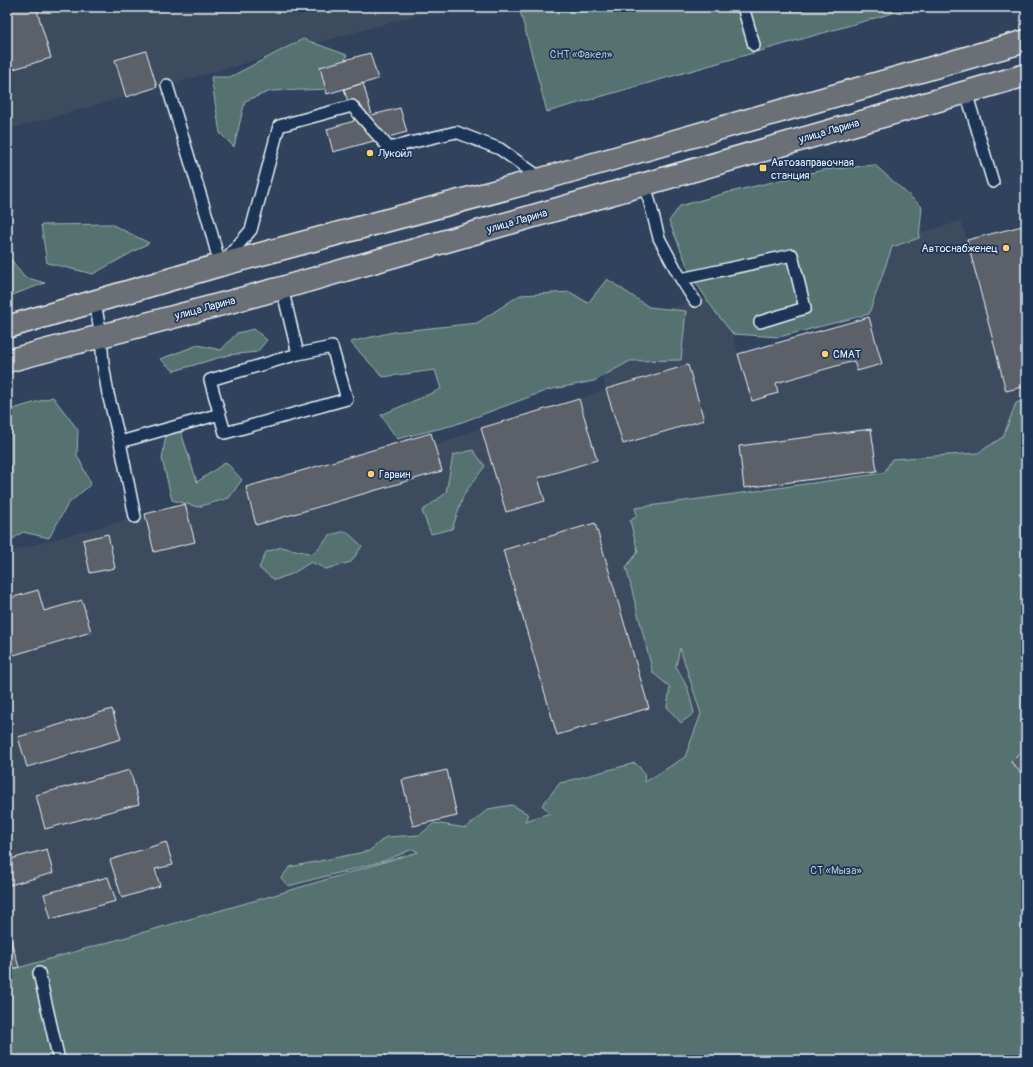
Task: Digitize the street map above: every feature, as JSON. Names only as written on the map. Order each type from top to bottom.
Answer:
[{"type":"main road","points":[[7,327],[220,265],[542,180],[1026,41]]},
{"type":"main road","name":"улица Ларина","points":[[7,361],[282,288],[1026,75]]},
{"type":"lane","points":[[743,7],[754,45]]},
{"type":"lane","points":[[167,84],[220,265]]},
{"type":"lane","points":[[966,92],[993,182]]},
{"type":"lane","points":[[220,265],[251,230],[279,126],[352,106],[389,148],[456,132],[500,149],[542,180]]},
{"type":"lane","points":[[645,184],[658,238],[695,301]]},
{"type":"lane","points":[[681,279],[792,255],[805,308],[760,322]]},
{"type":"lane","points":[[282,288],[298,354]]},
{"type":"lane","points":[[94,302],[101,336],[103,364],[108,394],[120,442],[135,517]]},
{"type":"lane","points":[[332,347],[347,399],[225,433],[220,414],[210,380],[298,354],[332,347]]},
{"type":"lane","points":[[120,442],[220,414]]},
{"type":"lane","points":[[39,973],[59,1060]]},
{"type":"shaded area","points":[[7,7],[446,7],[7,130]]},
{"type":"shaded area","points":[[961,221],[967,240],[1026,225],[1026,452],[635,508],[701,714],[685,757],[636,788],[271,896],[7,971],[7,552],[185,504],[431,433],[435,446],[481,428],[579,399],[606,389],[589,330],[723,293],[738,354],[869,318],[860,286],[858,251]]},
{"type":"green space","name":"СНТ «Факел»","points":[[519,7],[914,7],[547,112]]},
{"type":"green space","points":[[303,39],[347,55],[333,89],[271,91],[245,101],[234,147],[220,133],[211,77],[230,77]]},
{"type":"green space","points":[[875,165],[922,207],[919,238],[892,247],[869,314],[779,337],[733,334],[716,313],[691,275],[669,221],[680,206],[726,193],[823,170]]},
{"type":"green space","points":[[111,224],[149,243],[93,274],[47,263],[41,225]]},
{"type":"green space","points":[[10,258],[24,277],[45,283],[7,297],[7,259]]},
{"type":"green space","points":[[607,279],[649,307],[686,311],[681,360],[630,361],[594,381],[548,390],[454,425],[397,439],[381,415],[441,389],[435,370],[383,377],[350,342],[393,332],[477,323],[520,295],[570,292],[588,303]]},
{"type":"green space","points":[[254,329],[267,340],[257,352],[228,355],[174,371],[160,359],[198,345],[221,350],[237,333]]},
{"type":"green space","points":[[53,397],[78,430],[77,455],[91,484],[68,504],[49,538],[23,532],[7,543],[7,424],[13,409]]},
{"type":"green space","name":"СТ «Мыза»","points":[[1026,400],[1026,1060],[7,1060],[7,971],[271,896],[418,852],[413,849],[384,861],[288,886],[281,878],[290,867],[369,851],[386,837],[420,835],[434,823],[466,828],[488,809],[512,805],[528,814],[525,821],[550,813],[542,805],[560,783],[635,763],[644,772],[645,782],[685,757],[701,714],[680,648],[676,666],[688,689],[694,713],[681,723],[667,707],[670,687],[653,673],[626,567],[638,552],[630,521],[637,516],[635,508],[884,473],[892,459],[978,453],[1003,437],[1016,403]]},
{"type":"green space","points":[[181,432],[197,482],[226,462],[242,480],[229,498],[198,507],[172,500],[162,459],[166,434]]},
{"type":"green space","points":[[473,450],[485,466],[464,494],[452,529],[431,534],[422,511],[446,493],[453,455]]},
{"type":"green space","points":[[346,531],[362,546],[351,562],[326,569],[311,562],[292,574],[275,580],[259,568],[266,552],[281,547],[313,554],[330,535]]},
{"type":"building","points":[[7,7],[36,7],[51,58],[7,71]]},
{"type":"building","points":[[146,51],[157,87],[126,97],[115,60]]},
{"type":"building","points":[[370,53],[378,79],[327,94],[320,67]]},
{"type":"building","points":[[363,83],[372,115],[400,108],[407,132],[333,152],[327,129],[354,121],[344,89]]},
{"type":"building","points":[[1026,225],[1026,386],[1006,391],[967,240]]},
{"type":"building","points":[[869,317],[882,364],[857,371],[854,361],[776,383],[778,393],[752,401],[738,354]]},
{"type":"building","points":[[688,365],[704,420],[623,444],[606,389]]},
{"type":"building","points":[[579,399],[597,460],[538,478],[545,501],[506,512],[481,428]]},
{"type":"building","points":[[871,429],[877,471],[744,488],[739,446]]},
{"type":"building","points":[[431,433],[442,471],[256,525],[246,487]]},
{"type":"building","points":[[185,504],[195,542],[154,552],[145,514]]},
{"type":"building","points":[[595,523],[649,708],[557,735],[503,550]]},
{"type":"building","points":[[108,534],[115,568],[90,573],[83,540]]},
{"type":"building","points":[[38,590],[44,611],[82,600],[91,632],[7,657],[7,599]]},
{"type":"building","points":[[112,709],[121,739],[27,767],[18,737]]},
{"type":"building","points":[[1021,752],[1026,758],[1026,773],[1023,775],[1011,762]]},
{"type":"building","points":[[130,770],[139,804],[45,829],[36,795]]},
{"type":"building","points":[[447,770],[457,816],[413,826],[402,780]]},
{"type":"building","points":[[166,842],[173,865],[155,869],[160,886],[122,898],[110,860]]},
{"type":"building","points":[[47,849],[53,873],[10,885],[7,873],[7,860]]},
{"type":"building","points":[[108,877],[116,901],[51,919],[44,894]]},
{"type":"building","points":[[7,928],[19,967],[7,971]]},
{"type":"place","name":"Лукойл","points":[[370,153]]},
{"type":"place","name":"Автозаправочная станция","points":[[763,168]]},
{"type":"place","name":"Автоснабженец","points":[[1006,248]]},
{"type":"place","name":"СМАТ","points":[[825,354]]},
{"type":"place","name":"Гарвин","points":[[371,474]]}]
